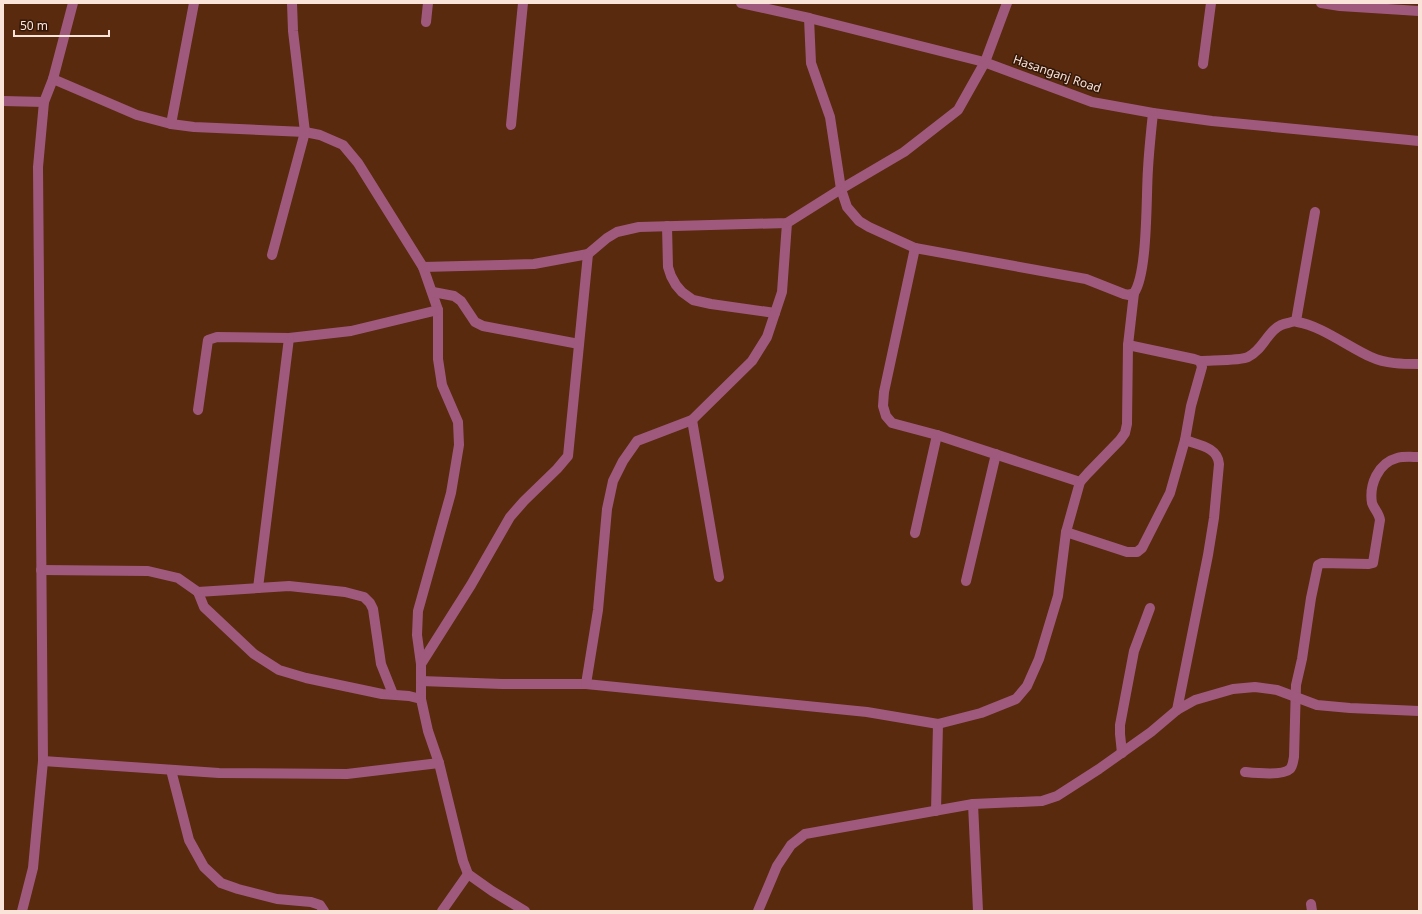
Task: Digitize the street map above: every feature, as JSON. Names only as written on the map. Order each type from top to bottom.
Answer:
[{"type":"street","points":[[22,911],[33,868],[43,761],[38,167],[44,102],[53,79],[73,3]]},
{"type":"street","points":[[171,124],[194,3]]},
{"type":"street","points":[[272,255],[305,132],[293,31],[292,3]]},
{"type":"street","points":[[426,22],[428,3]]},
{"type":"street","points":[[511,125],[523,3]]},
{"type":"street","name":"Hasanganj Road","points":[[741,3],[809,18],[984,62],[1092,102],[1153,113],[1212,121],[1419,141]]},
{"type":"street","points":[[423,267],[534,264],[588,254],[607,238],[617,232],[639,227],[788,223],[841,189],[904,152],[958,110],[984,62],[1007,3]]},
{"type":"street","points":[[1203,64],[1211,3]]},
{"type":"street","points":[[1320,3],[1340,6],[1419,11]]},
{"type":"street","points":[[809,18],[811,63],[830,117],[841,189],[847,208],[859,221],[915,248],[1086,279],[1124,294],[1134,294]]},
{"type":"street","points":[[53,79],[137,115],[171,124],[305,132],[320,135],[343,145],[358,163],[423,267],[433,292],[438,310],[438,359],[442,385],[458,422],[459,445],[451,493],[418,611],[417,635],[421,664],[421,699],[428,731],[439,763],[468,874],[525,911]]},
{"type":"street","points":[[3,101],[44,102]]},
{"type":"street","points":[[421,680],[502,684],[586,684],[867,712],[938,724],[982,713],[1016,699],[1027,686],[1039,659],[1058,596],[1066,532],[1080,482],[1120,440],[1126,429],[1128,345],[1134,294],[1139,282],[1143,256],[1153,113]]},
{"type":"street","points":[[1296,321],[1315,212]]},
{"type":"street","points":[[586,684],[598,610],[607,509],[614,481],[622,461],[637,441],[692,420],[752,361],[767,337],[782,292],[788,223]]},
{"type":"street","points":[[667,226],[668,267],[676,285],[682,292],[693,300],[775,313]]},
{"type":"street","points":[[915,248],[884,392],[883,406],[886,416],[892,423],[937,435],[1080,482]]},
{"type":"street","points":[[421,664],[471,585],[510,517],[568,456],[588,254]]},
{"type":"street","points":[[433,292],[454,296],[461,301],[475,322],[482,326],[579,344]]},
{"type":"street","points":[[198,410],[208,340],[217,337],[289,338],[351,331],[438,310]]},
{"type":"street","points":[[1128,345],[1200,361],[1246,358],[1256,352],[1273,330],[1278,326],[1296,321],[1320,330],[1372,358],[1398,364],[1419,364]]},
{"type":"street","points":[[258,588],[289,338]]},
{"type":"street","points":[[1066,532],[1127,552],[1137,552],[1142,548],[1170,493],[1185,440],[1191,406],[1202,367],[1200,361]]},
{"type":"street","points":[[692,420],[719,577]]},
{"type":"street","points":[[915,533],[937,435]]},
{"type":"street","points":[[1177,710],[1208,555],[1214,518],[1219,464],[1218,458],[1212,450],[1185,440]]},
{"type":"street","points":[[966,581],[996,454]]},
{"type":"street","points":[[1246,772],[1283,773],[1289,770],[1293,764],[1297,678],[1302,659],[1311,598],[1318,565],[1322,563],[1373,563],[1380,520],[1372,503],[1372,485],[1374,479],[1384,466],[1395,458],[1419,457]]},
{"type":"street","points":[[41,570],[49,572],[148,572],[178,578],[198,592],[204,607],[254,654],[279,670],[306,678],[382,694],[410,696],[421,699]]},
{"type":"street","points":[[198,592],[289,586],[345,592],[364,598],[370,603],[373,609],[381,664],[393,694]]},
{"type":"street","points":[[1122,753],[1120,725],[1130,666],[1150,608]]},
{"type":"street","points":[[758,911],[777,866],[791,845],[805,834],[973,804],[1042,801],[1057,796],[1122,753],[1151,732],[1177,710],[1206,696],[1245,687],[1255,687],[1277,690],[1317,705],[1419,711]]},
{"type":"street","points":[[936,810],[938,724]]},
{"type":"street","points":[[43,761],[220,773],[347,774],[439,763]]},
{"type":"street","points":[[171,770],[189,840],[204,867],[221,883],[277,899],[311,902],[320,905],[324,911]]},
{"type":"street","points":[[973,804],[978,911]]},
{"type":"street","points":[[442,911],[468,874]]}]
